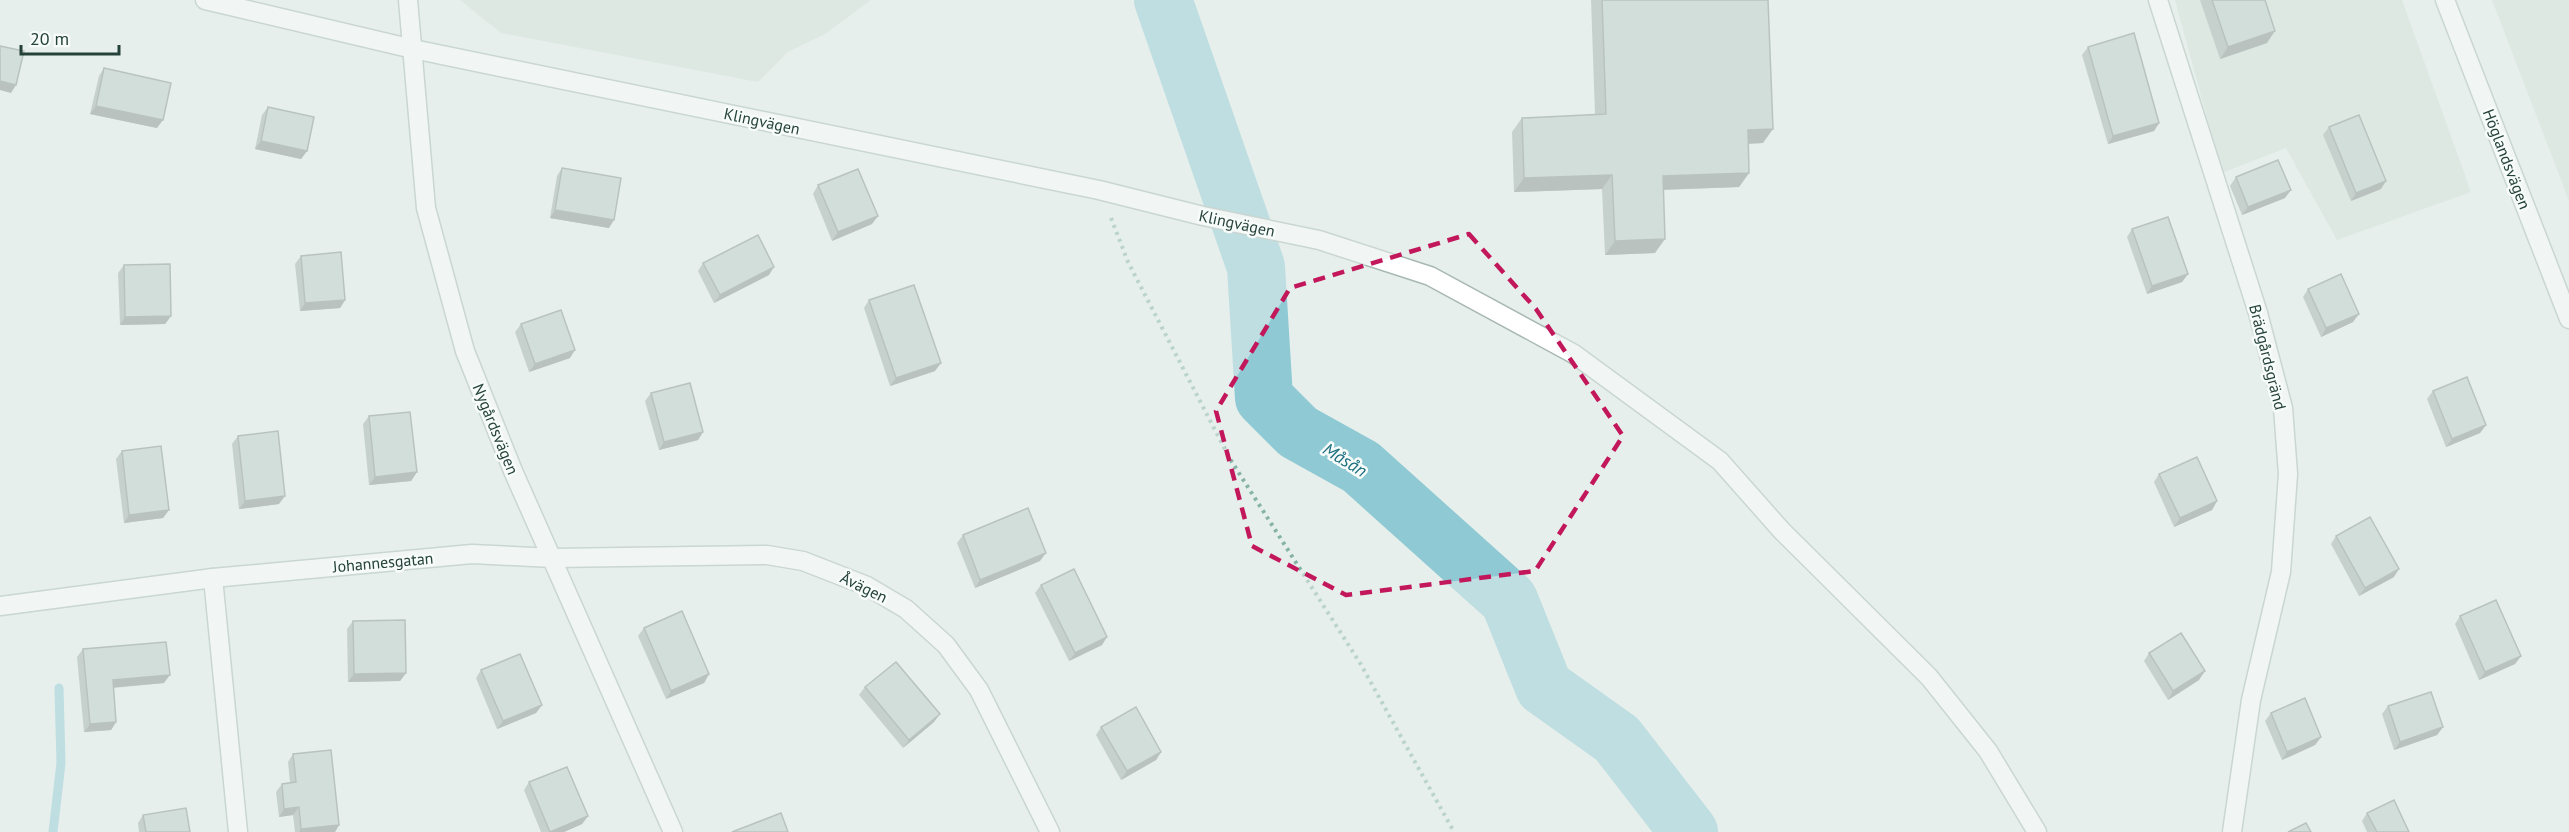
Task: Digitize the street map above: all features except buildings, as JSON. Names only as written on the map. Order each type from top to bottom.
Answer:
[{"type":"street","name":"Klingvägen","points":[[205,0],[413,49],[1099,190],[1203,216],[1319,240],[1430,276],[1574,354],[1720,461],[1782,531],[1929,677],[1989,751],[2037,832]]},
{"type":"street","name":"Nygårdsvägen","points":[[408,0],[426,208],[465,351],[513,471],[673,832]]},
{"type":"street","name":"Brädgårdsgränd","points":[[2158,0],[2258,313],[2283,408],[2288,474],[2281,572],[2251,700],[2232,832]]},
{"type":"street","name":"Höglandsvägen","points":[[2445,0],[2569,319]]},
{"type":"street","name":"Johannesgatan","points":[[0,606],[213,578],[472,554],[553,558]]},
{"type":"street","name":"Åvägen","points":[[553,558],[767,555],[803,561],[867,585],[906,609],[946,645],[979,690],[1050,832]]},
{"type":"street","points":[[213,578],[237,832]]},
{"type":"path","points":[[1099,190],[1128,262],[1230,459],[1360,663],[1454,832]]},
{"type":"highlighted area","points":[[1469,234],[1536,309],[1623,436],[1535,571],[1346,595],[1252,546],[1216,411],[1290,288]]},
{"type":"shaded area","points":[[460,0],[871,0],[825,34],[788,52],[758,82],[501,33]]},
{"type":"shaded area","points":[[2175,0],[2402,0],[2471,192],[2337,240],[2286,148],[2222,173]]},
{"type":"shaded area","points":[[2492,0],[2569,0],[2569,201]]},
{"type":"waterway","name":"Måsån","points":[[1163,0],[1256,267],[1264,398],[1298,432],[1361,467],[1509,600],[1544,687],[1617,739],[1689,832]]},
{"type":"waterway","points":[[53,832],[61,763],[59,688]]}]
